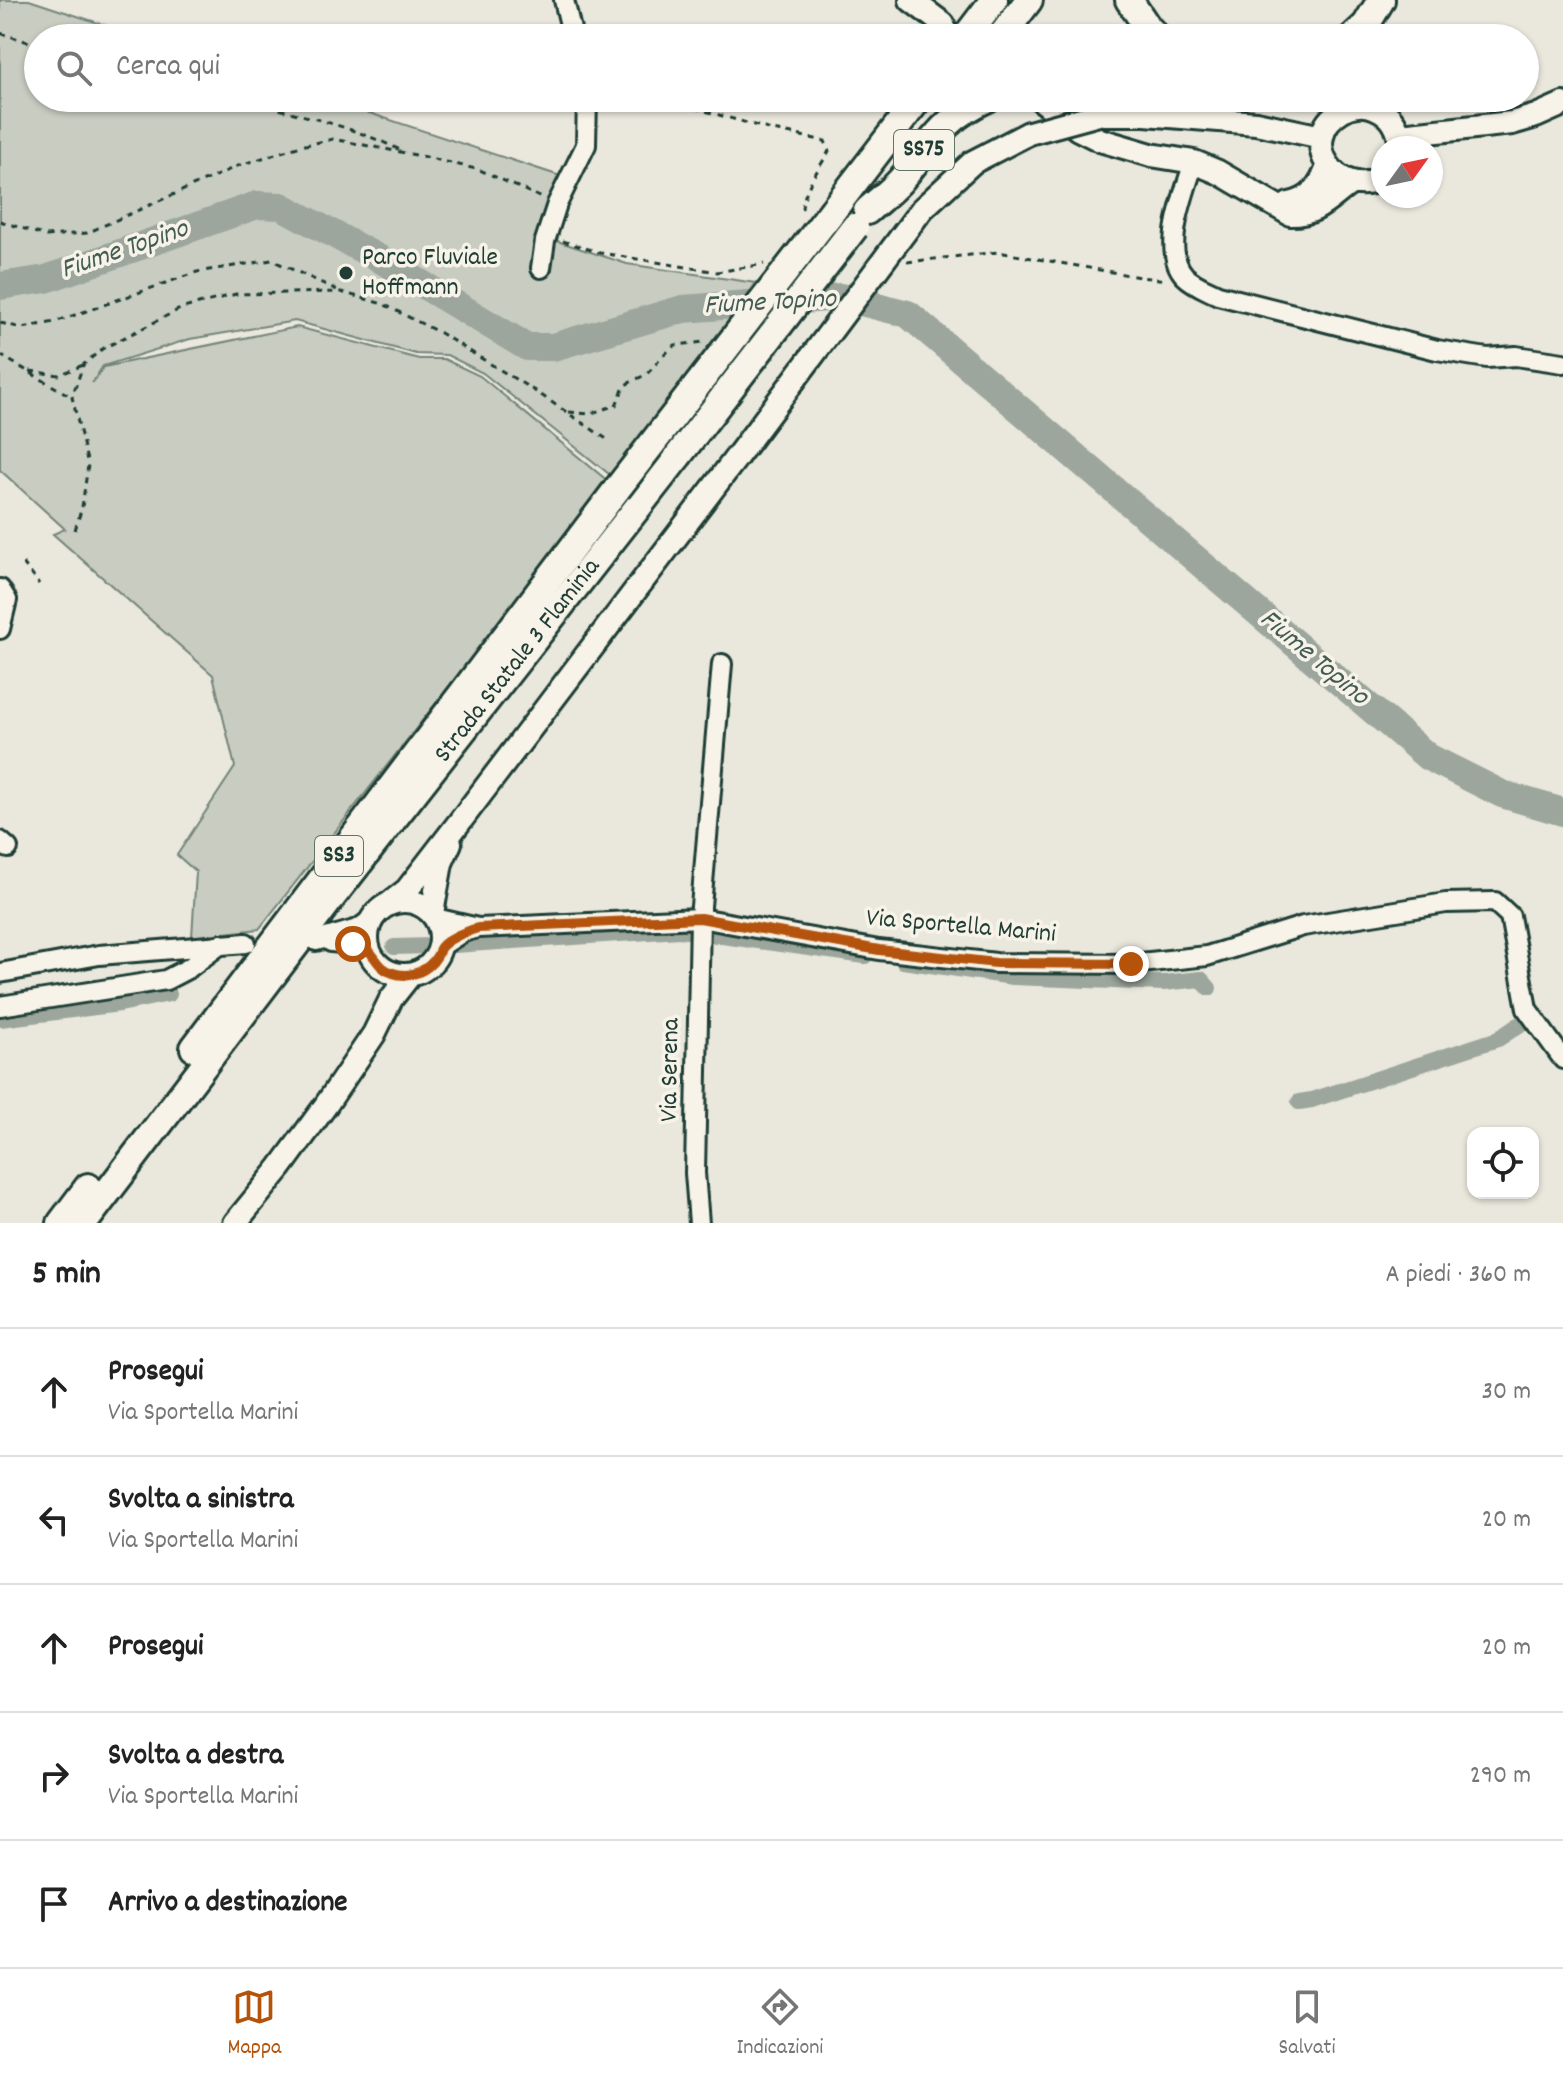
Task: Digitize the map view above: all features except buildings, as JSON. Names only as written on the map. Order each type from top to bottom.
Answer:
[{"type":"highway","points":[[962,24],[982,0]]},
{"type":"highway","points":[[965,24],[994,0]]},
{"type":"highway","points":[[1011,24],[1029,0]]},
{"type":"highway","points":[[1129,0],[1145,24]]},
{"type":"highway","points":[[1367,24],[1381,0]]},
{"type":"highway","name":"SS75","points":[[839,202],[864,159],[899,112]]},
{"type":"highway","name":"Strada Statale 3 Flaminia","points":[[61,1223],[617,489],[908,112]]},
{"type":"highway","name":"Strada Statale 3 Flaminia","points":[[84,1223],[326,905],[943,112]]},
{"type":"highway","name":"SS75","points":[[861,219],[899,182],[950,120],[961,112]]},
{"type":"main road","points":[[911,0],[942,24]]},
{"type":"main road","points":[[1436,136],[1512,123],[1563,104]]},
{"type":"main road","points":[[1057,112],[1078,129],[1100,140],[1151,155],[1194,162],[1218,172],[1290,214],[1303,214],[1318,208],[1351,183]]},
{"type":"main road","points":[[1338,112],[1327,124],[1322,137],[1321,148],[1328,167],[1338,177],[1351,183],[1371,183]]},
{"type":"main road","points":[[1384,112],[1395,123],[1399,136]]},
{"type":"main road","points":[[374,1034],[380,984],[367,940],[368,929],[381,912],[407,890],[458,824],[922,209],[973,162],[1029,133],[1099,114],[1145,114],[1256,123],[1322,137]]},
{"type":"main road","points":[[1271,204],[1301,202],[1312,195],[1328,167]]},
{"type":"main road","points":[[372,955],[381,967],[390,972],[410,975],[429,966],[436,957],[442,937],[434,915],[441,863],[458,824]]},
{"type":"main road","name":"Via Sportella Marini","points":[[381,912],[400,901],[423,906],[434,915]]},
{"type":"main road","points":[[235,1223],[326,1105],[374,1034],[391,999],[410,975]]},
{"type":"street","points":[[564,0],[570,24]]},
{"type":"street","points":[[541,268],[545,241],[555,210],[586,145],[587,112]]},
{"type":"street","points":[[1194,162],[1174,234],[1175,261],[1183,274],[1196,284],[1218,295],[1437,350],[1487,358],[1516,356],[1563,363]]},
{"type":"street","points":[[0,589],[7,600],[0,629]]},
{"type":"street","name":"Via Serena","points":[[699,1223],[695,1173],[700,918],[722,664]]},
{"type":"street","name":"Via Sportella Marini","points":[[434,915],[478,928],[700,918],[879,950],[996,963],[1131,964],[1207,956],[1303,926],[1446,903],[1495,902],[1510,916],[1527,1009],[1563,1059]]},
{"type":"street","points":[[372,955],[353,944],[316,941],[358,929],[381,912]]},
{"type":"street","points":[[440,947],[463,932],[478,928]]},
{"type":"street","points":[[0,973],[99,955],[246,943]]},
{"type":"street","points":[[0,1006],[166,980],[189,968],[221,944]]},
{"type":"path","points":[[0,33],[24,41]]},
{"type":"path","points":[[292,112],[370,135],[406,153]]},
{"type":"path","points":[[709,112],[825,141],[829,151],[809,187],[801,210],[803,225]]},
{"type":"path","points":[[0,221],[46,236],[87,233],[240,165],[333,139],[480,170],[555,210],[561,240],[601,253],[717,272],[765,264]]},
{"type":"path","points":[[908,262],[998,252],[1140,277],[1167,280],[1183,274]]},
{"type":"path","points":[[0,323],[22,328],[55,322],[197,272],[272,260],[341,292],[383,304],[440,333],[608,440]]},
{"type":"path","points":[[25,370],[59,375],[83,365],[102,349],[180,309],[236,294],[341,292]]},
{"type":"path","points":[[565,411],[589,414],[616,405],[625,385],[647,374],[675,345],[706,342]]},
{"type":"path","points":[[0,355],[72,397]]},
{"type":"path","points":[[75,530],[88,465],[72,397],[83,365]]},
{"type":"path","points":[[23,563],[39,584]]},
{"type":"shaded area","points":[[0,0],[29,0],[102,24],[24,24],[24,112],[366,112],[563,177],[542,236],[627,264],[756,283],[614,478],[483,373],[447,355],[416,354],[295,321],[190,339],[103,366],[92,383],[104,367],[297,327],[419,359],[444,359],[480,376],[609,482],[259,929],[192,937],[196,872],[177,855],[235,767],[213,675],[53,534],[65,529],[0,470]]},
{"type":"waterway","name":"Fiume Topino","points":[[0,286],[46,279],[257,205],[281,206],[380,259],[527,347],[553,347],[683,309],[841,297],[908,314],[1428,757],[1502,794],[1563,812]]},
{"type":"waterway","points":[[454,945],[680,930],[865,956]]},
{"type":"waterway","points":[[394,947],[431,946]]},
{"type":"waterway","points":[[903,961],[1013,977],[1163,983],[1201,979],[1209,988]]},
{"type":"waterway","points":[[0,1019],[120,1004],[169,994]]},
{"type":"waterway","points":[[1299,1102],[1498,1039],[1525,1021]]},
{"type":"place","name":"Parco Fluviale Hoffmann","points":[[346,273]]},
{"type":"route","points":[[353,944],[369,951],[374,960],[390,972],[410,975],[429,966],[440,947],[463,932],[478,928],[700,918],[879,950],[996,963],[1131,964]]}]
